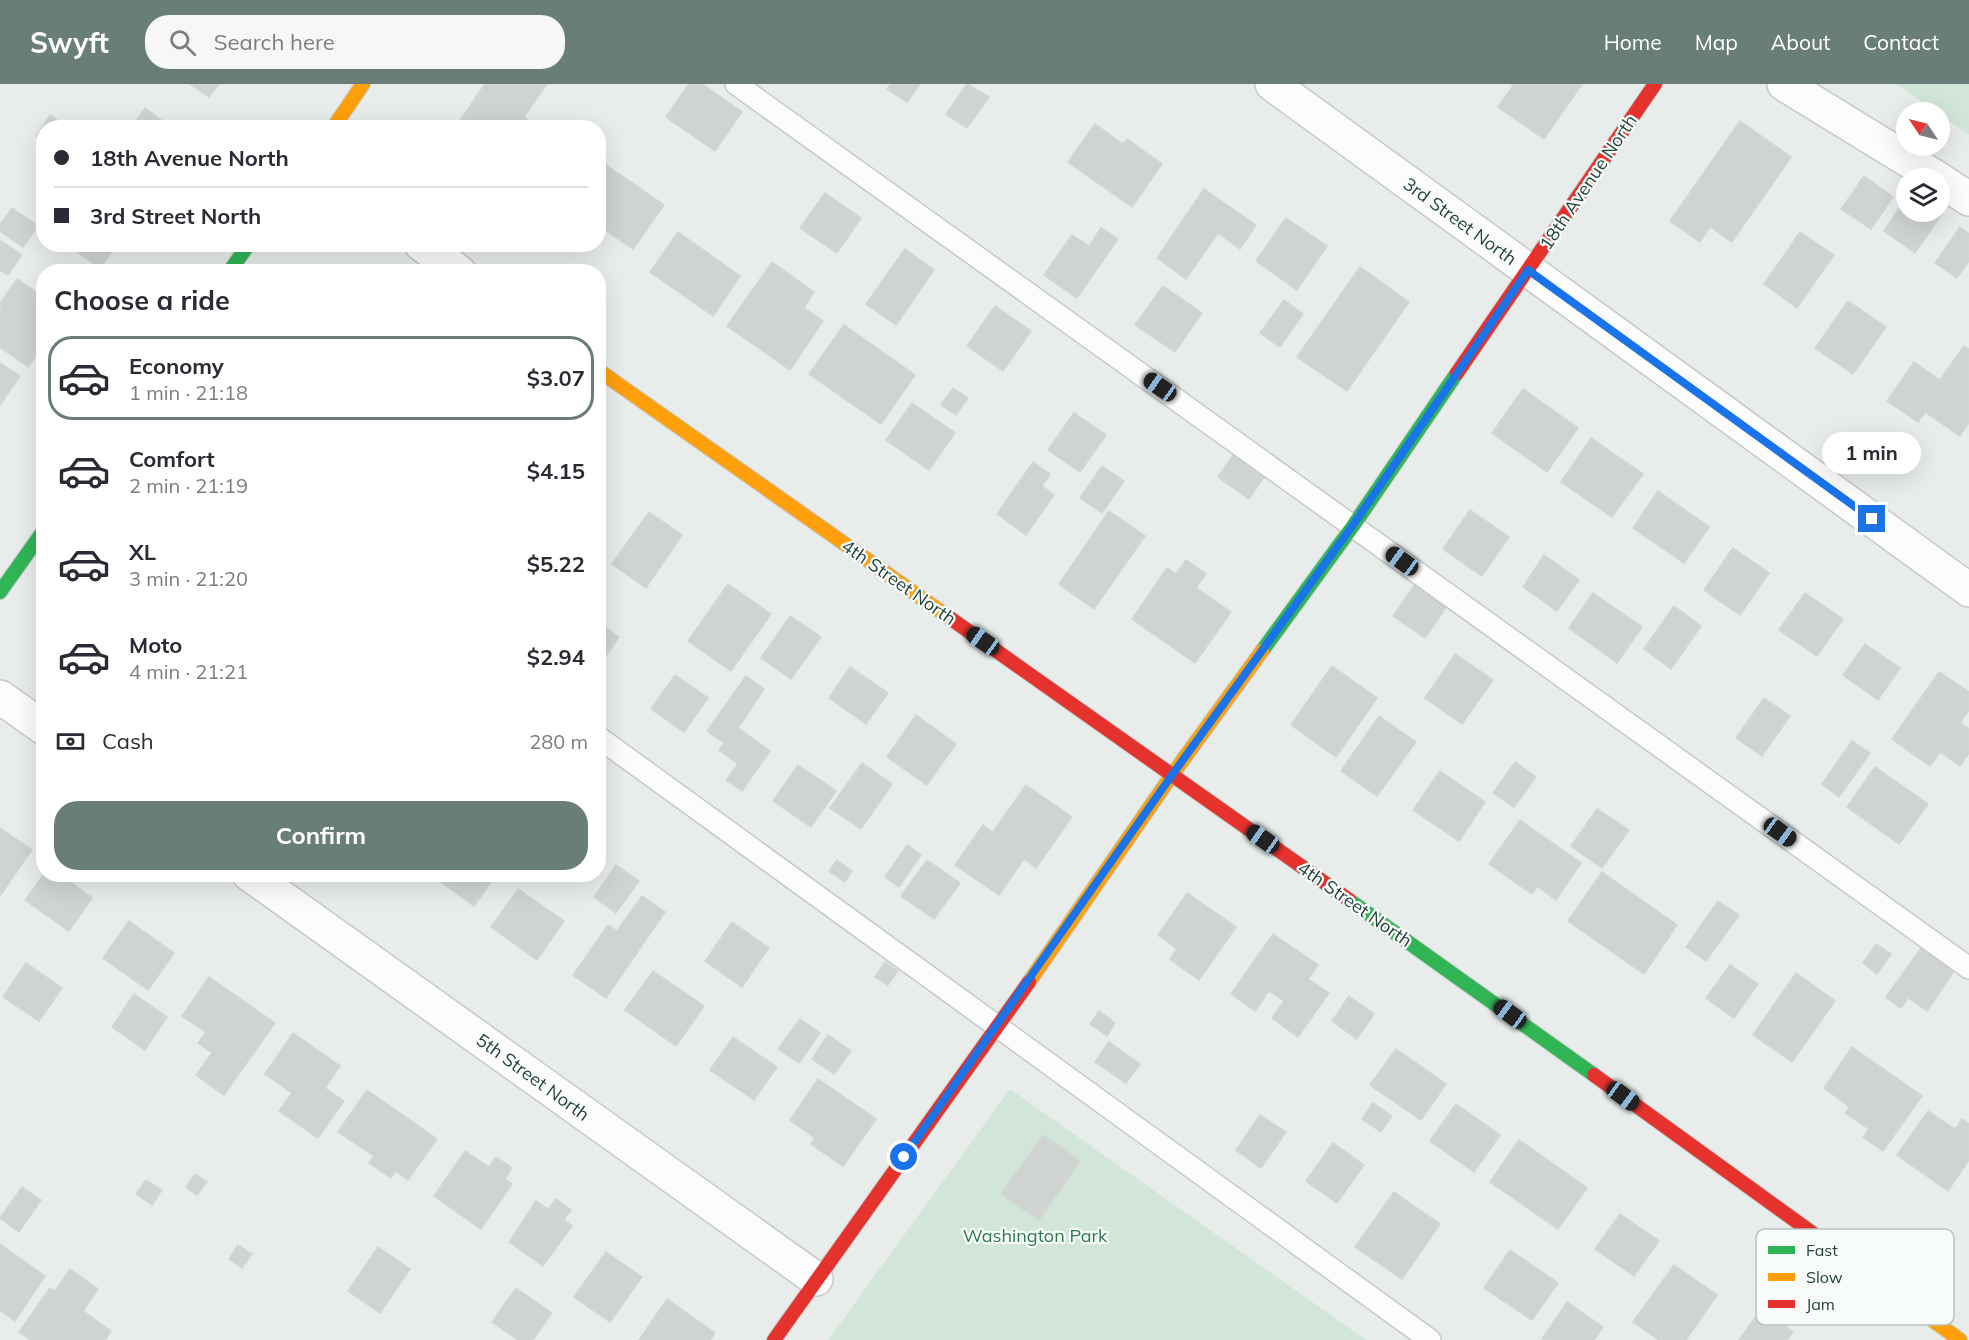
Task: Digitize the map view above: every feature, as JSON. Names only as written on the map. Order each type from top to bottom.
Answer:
[{"type":"street","points":[[338,120],[363,84]]},
{"type":"street","name":"3rd Street North","points":[[1272,84],[1969,590]]},
{"type":"street","name":"18th Avenue North","points":[[774,1340],[998,1027],[1172,775],[1353,525],[1655,84]]},
{"type":"street","points":[[1784,84],[1920,168]]},
{"type":"street","points":[[1950,187],[1969,199]]},
{"type":"street","points":[[432,252],[448,264]]},
{"type":"street","name":"4th Street North","points":[[606,376],[1473,987],[1807,1229]]},
{"type":"street","points":[[0,592],[36,541]]},
{"type":"street","points":[[0,697],[36,722]]},
{"type":"street","name":"5th Street North","points":[[260,882],[816,1279]]},
{"type":"street","name":"4th Street North","points":[[1939,1325],[1960,1340]]},
{"type":"lane","points":[[736,84],[1969,968]]},
{"type":"lane","points":[[606,743],[1430,1340]]},
{"type":"green space","points":[[1896,84],[1969,84],[1969,135],[1950,122],[1950,102],[1922,102]]},
{"type":"green space","name":"Washington Park","points":[[1010,1089],[1366,1340],[828,1340]]},
{"type":"building","points":[[190,84],[219,84],[209,97]]},
{"type":"building","points":[[485,84],[547,84],[524,117],[528,120],[460,120]]},
{"type":"building","points":[[689,84],[702,84],[742,112],[715,151],[666,117]]},
{"type":"building","points":[[891,84],[920,84],[907,102],[887,89]]},
{"type":"building","points":[[967,84],[989,97],[967,128],[946,114]]},
{"type":"building","points":[[1514,84],[1582,84],[1544,139],[1498,107]]},
{"type":"building","points":[[145,108],[161,120],[137,120]]},
{"type":"building","points":[[50,115],[57,120],[47,120]]},
{"type":"building","points":[[1740,121],[1791,157],[1732,242],[1710,227],[1700,242],[1670,221]]},
{"type":"building","points":[[1095,124],[1123,144],[1127,139],[1162,164],[1132,207],[1068,162]]},
{"type":"building","points":[[606,165],[664,205],[633,249],[606,230]]},
{"type":"building","points":[[1864,176],[1893,197],[1871,229],[1841,209]]},
{"type":"building","points":[[1204,189],[1256,225],[1240,249],[1218,233],[1186,279],[1157,258]]},
{"type":"building","points":[[825,193],[861,218],[837,253],[800,228]]},
{"type":"building","points":[[12,208],[36,225],[36,229],[23,247],[0,231],[0,225]]},
{"type":"building","points":[[1896,213],[1896,222],[1936,222],[1915,253],[1884,231]]},
{"type":"building","points":[[1286,218],[1327,246],[1297,290],[1256,261]]},
{"type":"building","points":[[1960,227],[1969,234],[1969,261],[1957,278],[1935,263]]},
{"type":"building","points":[[1101,228],[1118,239],[1077,298],[1044,275],[1072,235],[1089,246]]},
{"type":"building","points":[[678,232],[740,276],[713,316],[650,272]]},
{"type":"building","points":[[1800,232],[1834,255],[1797,308],[1764,284]]},
{"type":"building","points":[[0,240],[22,255],[8,275],[0,270]]},
{"type":"building","points":[[905,249],[934,270],[896,325],[866,304]]},
{"type":"building","points":[[77,252],[111,252],[103,264],[94,264]]},
{"type":"building","points":[[772,262],[814,292],[804,308],[823,321],[790,370],[727,326]]},
{"type":"building","points":[[1360,267],[1409,302],[1347,391],[1297,357]]},
{"type":"building","points":[[17,279],[36,292],[36,356],[28,367],[0,347],[0,310],[2,307],[0,303]]},
{"type":"building","points":[[1163,286],[1202,313],[1175,352],[1135,325]]},
{"type":"building","points":[[1284,300],[1303,314],[1280,347],[1260,333]]},
{"type":"building","points":[[1848,301],[1886,327],[1853,374],[1815,348]]},
{"type":"building","points":[[995,306],[1031,331],[1003,371],[967,346]]},
{"type":"building","points":[[844,325],[915,375],[881,424],[809,374]]},
{"type":"building","points":[[1964,346],[1969,349],[1969,422],[1960,436],[1925,412],[1918,422],[1887,401],[1914,362],[1940,380]]},
{"type":"building","points":[[0,363],[20,376],[0,405]]},
{"type":"building","points":[[953,388],[968,398],[956,415],[941,405]]},
{"type":"building","points":[[1523,389],[1578,428],[1547,472],[1492,433]]},
{"type":"building","points":[[912,403],[955,433],[929,470],[886,440]]},
{"type":"building","points":[[1074,413],[1106,435],[1080,472],[1048,450]]},
{"type":"building","points":[[1591,438],[1643,474],[1612,517],[1561,482]]},
{"type":"building","points":[[1234,454],[1265,476],[1249,499],[1218,477]]},
{"type":"building","points":[[1033,462],[1050,474],[1042,486],[1054,495],[1026,535],[997,514]]},
{"type":"building","points":[[1102,466],[1124,481],[1102,513],[1080,498]]},
{"type":"building","points":[[1658,491],[1709,527],[1684,563],[1633,528]]},
{"type":"building","points":[[1470,510],[1509,537],[1482,576],[1443,549]]},
{"type":"building","points":[[1109,511],[1145,536],[1094,609],[1059,584]]},
{"type":"building","points":[[649,512],[682,535],[646,588],[612,564]]},
{"type":"building","points":[[1733,548],[1769,573],[1740,615],[1704,590]]},
{"type":"building","points":[[1544,555],[1579,580],[1557,611],[1523,587]]},
{"type":"building","points":[[1186,560],[1206,574],[1196,588],[1231,612],[1195,663],[1132,619],[1167,568],[1176,574]]},
{"type":"building","points":[[1416,583],[1448,605],[1425,638],[1393,616]]},
{"type":"building","points":[[728,584],[771,614],[731,671],[688,641]]},
{"type":"building","points":[[1593,593],[1642,627],[1617,663],[1569,628]]},
{"type":"building","points":[[1805,593],[1843,619],[1817,656],[1779,630]]},
{"type":"building","points":[[1674,606],[1701,626],[1671,669],[1644,649]]},
{"type":"building","points":[[790,616],[821,637],[791,679],[761,658]]},
{"type":"building","points":[[606,628],[619,637],[606,656]]},
{"type":"building","points":[[1865,644],[1900,668],[1878,700],[1843,675]]},
{"type":"building","points":[[1455,654],[1493,680],[1462,724],[1425,698]]},
{"type":"building","points":[[1332,666],[1377,698],[1336,757],[1291,725]]},
{"type":"building","points":[[850,667],[888,693],[866,724],[829,698]]},
{"type":"building","points":[[1939,672],[1969,692],[1969,710],[1960,723],[1969,729],[1969,753],[1960,766],[1940,752],[1930,766],[1892,739]]},
{"type":"building","points":[[675,675],[708,698],[684,732],[651,709]]},
{"type":"building","points":[[746,676],[764,689],[738,728],[770,751],[742,791],[726,780],[738,764],[719,750],[724,743],[707,731]]},
{"type":"building","points":[[1764,698],[1790,716],[1762,756],[1736,738]]},
{"type":"building","points":[[916,715],[956,744],[927,785],[887,757]]},
{"type":"building","points":[[1379,716],[1416,742],[1377,796],[1341,771]]},
{"type":"building","points":[[1852,741],[1870,753],[1839,797],[1822,784]]},
{"type":"building","points":[[1515,762],[1536,777],[1514,807],[1493,793]]},
{"type":"building","points":[[862,763],[892,784],[861,829],[830,808]]},
{"type":"building","points":[[798,765],[836,791],[811,827],[773,801]]},
{"type":"building","points":[[1875,767],[1928,804],[1899,844],[1847,807]]},
{"type":"building","points":[[1440,771],[1485,802],[1459,841],[1413,810]]},
{"type":"building","points":[[1026,785],[1072,817],[1036,868],[1024,859],[999,895],[955,865],[983,825],[993,832]]},
{"type":"building","points":[[1597,809],[1629,830],[1602,868],[1571,846]]},
{"type":"building","points":[[1520,820],[1581,863],[1556,900],[1537,886],[1532,894],[1489,864]]},
{"type":"building","points":[[0,828],[32,850],[0,896]]},
{"type":"building","points":[[907,845],[921,855],[899,887],[885,877]]},
{"type":"building","points":[[837,860],[852,871],[845,882],[829,871]]},
{"type":"building","points":[[927,860],[960,883],[934,919],[901,896]]},
{"type":"building","points":[[616,865],[639,881],[616,913],[594,897]]},
{"type":"building","points":[[1602,872],[1677,925],[1644,974],[1568,921]]},
{"type":"building","points":[[38,882],[70,882],[92,898],[69,931],[25,900]]},
{"type":"building","points":[[441,882],[491,882],[474,906]]},
{"type":"building","points":[[518,889],[564,921],[537,960],[491,927]]},
{"type":"building","points":[[1187,893],[1236,927],[1199,980],[1170,959],[1177,949],[1158,935]]},
{"type":"building","points":[[642,896],[665,912],[606,998],[573,975],[608,925],[617,931]]},
{"type":"building","points":[[1718,901],[1739,915],[1706,961],[1686,947]]},
{"type":"building","points":[[129,921],[174,953],[148,990],[103,958]]},
{"type":"building","points":[[732,922],[769,948],[742,987],[705,961]]},
{"type":"building","points":[[1273,934],[1318,965],[1308,979],[1329,993],[1298,1037],[1272,1018],[1284,1001],[1269,991],[1255,1011],[1231,994]]},
{"type":"building","points":[[1876,944],[1891,954],[1877,974],[1863,963]]},
{"type":"building","points":[[1921,948],[1954,971],[1927,1011],[1893,987]]},
{"type":"building","points":[[885,962],[898,971],[888,985],[875,977]]},
{"type":"building","points":[[26,963],[62,988],[39,1021],[3,997]]},
{"type":"building","points":[[1730,965],[1758,984],[1734,1018],[1706,998]]},
{"type":"building","points":[[653,971],[704,1006],[676,1046],[625,1010]]},
{"type":"building","points":[[1796,973],[1835,1001],[1792,1062],[1753,1035]]},
{"type":"building","points":[[209,977],[275,1023],[224,1095],[196,1075],[212,1053],[198,1043],[206,1032],[182,1016]]},
{"type":"building","points":[[1893,987],[1908,998],[1901,1008],[1886,997]]},
{"type":"building","points":[[134,994],[167,1017],[145,1050],[112,1027]]},
{"type":"building","points":[[1349,996],[1374,1014],[1357,1039],[1332,1021]]},
{"type":"building","points":[[1099,1011],[1115,1023],[1107,1036],[1090,1024]]},
{"type":"building","points":[[800,1019],[820,1033],[799,1063],[778,1049]]},
{"type":"building","points":[[293,1033],[340,1066],[325,1088],[344,1101],[318,1138],[279,1111],[292,1093],[265,1074]]},
{"type":"building","points":[[828,1035],[851,1051],[834,1074],[812,1059]]},
{"type":"building","points":[[733,1037],[777,1067],[754,1100],[710,1070]]},
{"type":"building","points":[[1109,1042],[1140,1064],[1126,1083],[1095,1062]]},
{"type":"building","points":[[1852,1047],[1922,1096],[1883,1151],[1863,1137],[1869,1129],[1845,1113],[1850,1107],[1824,1088]]},
{"type":"building","points":[[1396,1049],[1446,1084],[1421,1120],[1370,1085]]},
{"type":"building","points":[[818,1079],[876,1119],[843,1166],[811,1144],[815,1138],[790,1120]]},
{"type":"building","points":[[367,1090],[437,1139],[408,1180],[396,1171],[391,1178],[369,1163],[374,1156],[338,1132]]},
{"type":"building","points":[[1373,1103],[1392,1116],[1381,1132],[1362,1119]]},
{"type":"building","points":[[1456,1104],[1500,1135],[1474,1172],[1430,1141]]},
{"type":"building","points":[[1928,1111],[1955,1129],[1962,1119],[1969,1124],[1969,1160],[1948,1191],[1897,1155]]},
{"type":"building","points":[[1260,1115],[1286,1132],[1261,1168],[1236,1150]]},
{"type":"building","points":[[1043,1135],[1080,1161],[1039,1220],[1001,1194]]},
{"type":"building","points":[[1519,1140],[1587,1188],[1558,1229],[1490,1182]]},
{"type":"building","points":[[1333,1143],[1364,1165],[1337,1203],[1306,1181]]},
{"type":"building","points":[[465,1151],[489,1167],[496,1157],[512,1168],[505,1179],[512,1184],[481,1229],[434,1196]]},
{"type":"building","points":[[195,1174],[207,1182],[197,1195],[186,1187]]},
{"type":"building","points":[[146,1180],[162,1190],[152,1205],[136,1194]]},
{"type":"building","points":[[22,1187],[41,1200],[19,1232],[0,1218]]},
{"type":"building","points":[[1394,1192],[1440,1224],[1402,1279],[1355,1247]]},
{"type":"building","points":[[556,1199],[571,1210],[564,1220],[572,1226],[543,1266],[509,1242],[536,1201],[548,1209]]},
{"type":"building","points":[[1620,1214],[1659,1241],[1634,1276],[1595,1249]]},
{"type":"building","points":[[0,1244],[45,1276],[15,1321],[0,1310]]},
{"type":"building","points":[[238,1245],[252,1254],[242,1268],[229,1259]]},
{"type":"building","points":[[378,1247],[410,1269],[380,1313],[348,1291]]},
{"type":"building","points":[[1510,1250],[1558,1283],[1532,1320],[1484,1288]]},
{"type":"building","points":[[606,1252],[642,1277],[610,1322],[574,1297]]},
{"type":"building","points":[[1674,1265],[1717,1295],[1686,1340],[1659,1340],[1633,1322]]},
{"type":"building","points":[[70,1269],[98,1289],[83,1311],[111,1331],[105,1340],[31,1340],[19,1332],[50,1288],[55,1291]]},
{"type":"building","points":[[516,1288],[552,1313],[533,1340],[518,1340],[492,1322]]},
{"type":"building","points":[[667,1299],[715,1333],[710,1340],[639,1340]]},
{"type":"building","points":[[1567,1302],[1603,1327],[1594,1340],[1542,1339]]},
{"type":"building","points":[[1756,1316],[1756,1325],[1783,1325],[1793,1332],[1787,1340],[1739,1340]]},
{"type":"traffic: fast","points":[[235,264],[243,252]]},
{"type":"traffic: fast","points":[[1262,651],[1353,526],[1457,373]]},
{"type":"traffic: fast","points":[[0,592],[36,541]]},
{"type":"traffic: fast","points":[[1349,900],[1594,1075]]},
{"type":"traffic: slow","points":[[338,120],[363,84]]},
{"type":"traffic: slow","points":[[606,376],[947,616]]},
{"type":"traffic: slow","points":[[1029,982],[1172,775],[1262,651]]},
{"type":"traffic: slow","points":[[1939,1325],[1960,1340]]},
{"type":"traffic: jam","points":[[1457,373],[1655,84]]},
{"type":"traffic: jam","points":[[947,616],[1349,900]]},
{"type":"traffic: jam","points":[[774,1340],[1029,982]]},
{"type":"traffic: jam","points":[[1594,1075],[1807,1229]]},
{"type":"route","points":[[904,1157],[998,1027],[1172,775],[1353,525],[1528,270],[1872,519]]}]
